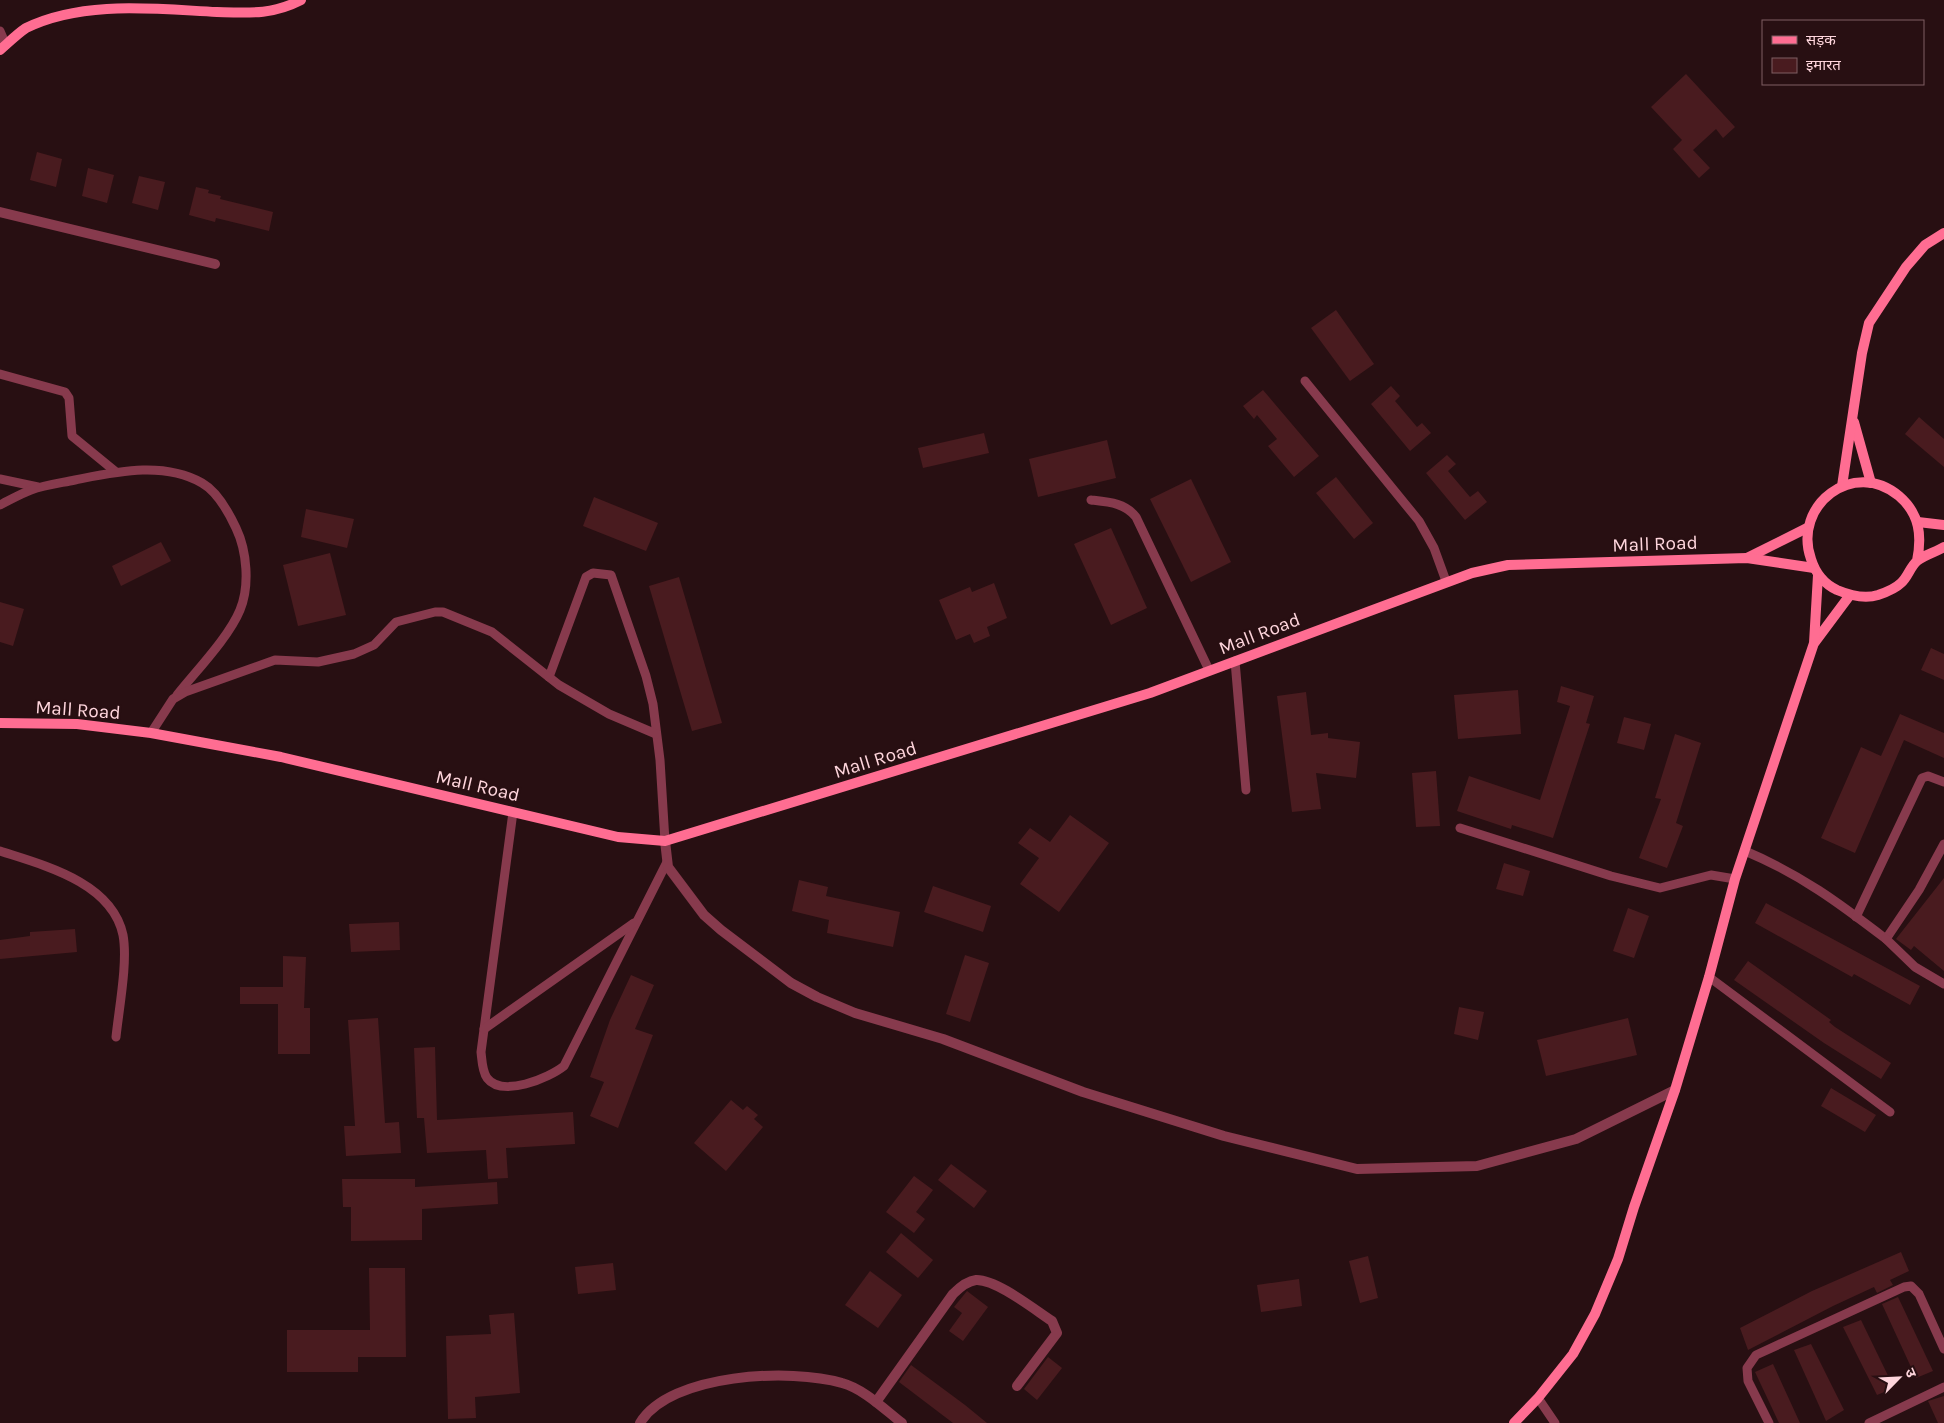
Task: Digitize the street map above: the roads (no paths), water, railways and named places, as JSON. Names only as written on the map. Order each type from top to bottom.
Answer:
[{"type":"street","points":[[3,47],[26,29],[60,14],[104,7],[261,14],[290,6],[301,0]]},
{"type":"street","points":[[0,212],[215,264]]},
{"type":"street","points":[[1842,486],[1862,353],[1869,323],[1906,266],[1925,246],[1944,233]]},
{"type":"street","points":[[1853,418],[1871,483]]},
{"type":"street","points":[[1857,482],[1871,483],[1892,490],[1908,504],[1918,522],[1921,542],[1917,561],[1901,584],[1876,596],[1850,596],[1832,588],[1816,571],[1807,549],[1807,528],[1814,510],[1826,496],[1842,486],[1857,482]]},
{"type":"street","points":[[1918,522],[1944,525]]},
{"type":"street","points":[[1748,558],[1807,528]]},
{"type":"street","points":[[1917,561],[1944,547]]},
{"type":"street","points":[[1748,558],[1816,571]]},
{"type":"street","name":"Mall Road","points":[[0,722],[77,724],[152,733],[281,757],[618,837],[665,841],[1150,693],[1446,581],[1508,566],[1748,558]]},
{"type":"street","points":[[1514,1423],[1538,1398],[1573,1354],[1595,1314],[1618,1259],[1634,1206],[1675,1090],[1709,976],[1735,879],[1814,643],[1816,571]]},
{"type":"street","points":[[1814,643],[1850,596]]},
{"type":"street","points":[[665,841],[667,862],[676,880],[704,915],[721,930],[791,982],[817,997],[855,1013],[943,1039],[1083,1092],[1224,1136],[1357,1169],[1477,1166],[1576,1138],[1675,1090]]},
{"type":"street","points":[[876,1402],[953,1294],[974,1280],[984,1281],[998,1288],[1052,1321],[1057,1328],[1057,1333],[1017,1386]]},
{"type":"street","points":[[640,1423],[645,1414],[663,1400],[687,1389],[749,1376],[813,1376],[844,1383],[876,1402],[902,1423]]},
{"type":"lane","points":[[0,31],[3,47]]},
{"type":"lane","points":[[0,374],[65,392],[69,398],[69,429],[72,436],[116,472]]},
{"type":"lane","points":[[1305,381],[1419,521],[1434,548],[1446,581]]},
{"type":"lane","points":[[0,505],[40,488],[116,472],[140,470],[176,474],[203,484],[228,510],[241,537],[246,570],[244,595],[240,610],[230,628],[173,699],[152,733]]},
{"type":"lane","points":[[0,479],[40,488]]},
{"type":"lane","points":[[1091,500],[1114,503],[1129,508],[1136,517],[1209,670]]},
{"type":"lane","points":[[549,677],[586,577],[594,573],[611,575],[646,676],[653,704],[660,760],[665,841]]},
{"type":"lane","points":[[173,699],[184,692],[275,660],[318,662],[354,654],[374,645],[392,624],[435,612],[443,612],[492,632],[559,685],[609,714],[656,734]]},
{"type":"lane","points":[[1235,661],[1246,790]]},
{"type":"lane","points":[[1856,917],[1922,778],[1928,776],[1944,782]]},
{"type":"lane","points":[[513,812],[480,1052],[483,1068],[488,1079],[501,1087],[521,1085],[552,1076],[564,1066],[667,862]]},
{"type":"lane","points":[[1460,828],[1611,876],[1660,888],[1711,876],[1735,879]]},
{"type":"lane","points":[[1886,939],[1919,890],[1944,844]]},
{"type":"lane","points":[[0,851],[59,870],[94,890],[110,908],[123,933],[124,949],[116,1037]]},
{"type":"lane","points":[[1745,851],[1778,865],[1811,883],[1886,939],[1915,966],[1944,984]]},
{"type":"lane","points":[[484,1029],[636,922]]},
{"type":"lane","points":[[1709,976],[1890,1112]]},
{"type":"lane","points":[[1769,1423],[1748,1381],[1747,1368],[1756,1354],[1904,1287],[1911,1286],[1920,1294],[1944,1349]]},
{"type":"lane","points":[[1869,1423],[1944,1387]]},
{"type":"lane","points":[[1538,1398],[1555,1423]]}]
